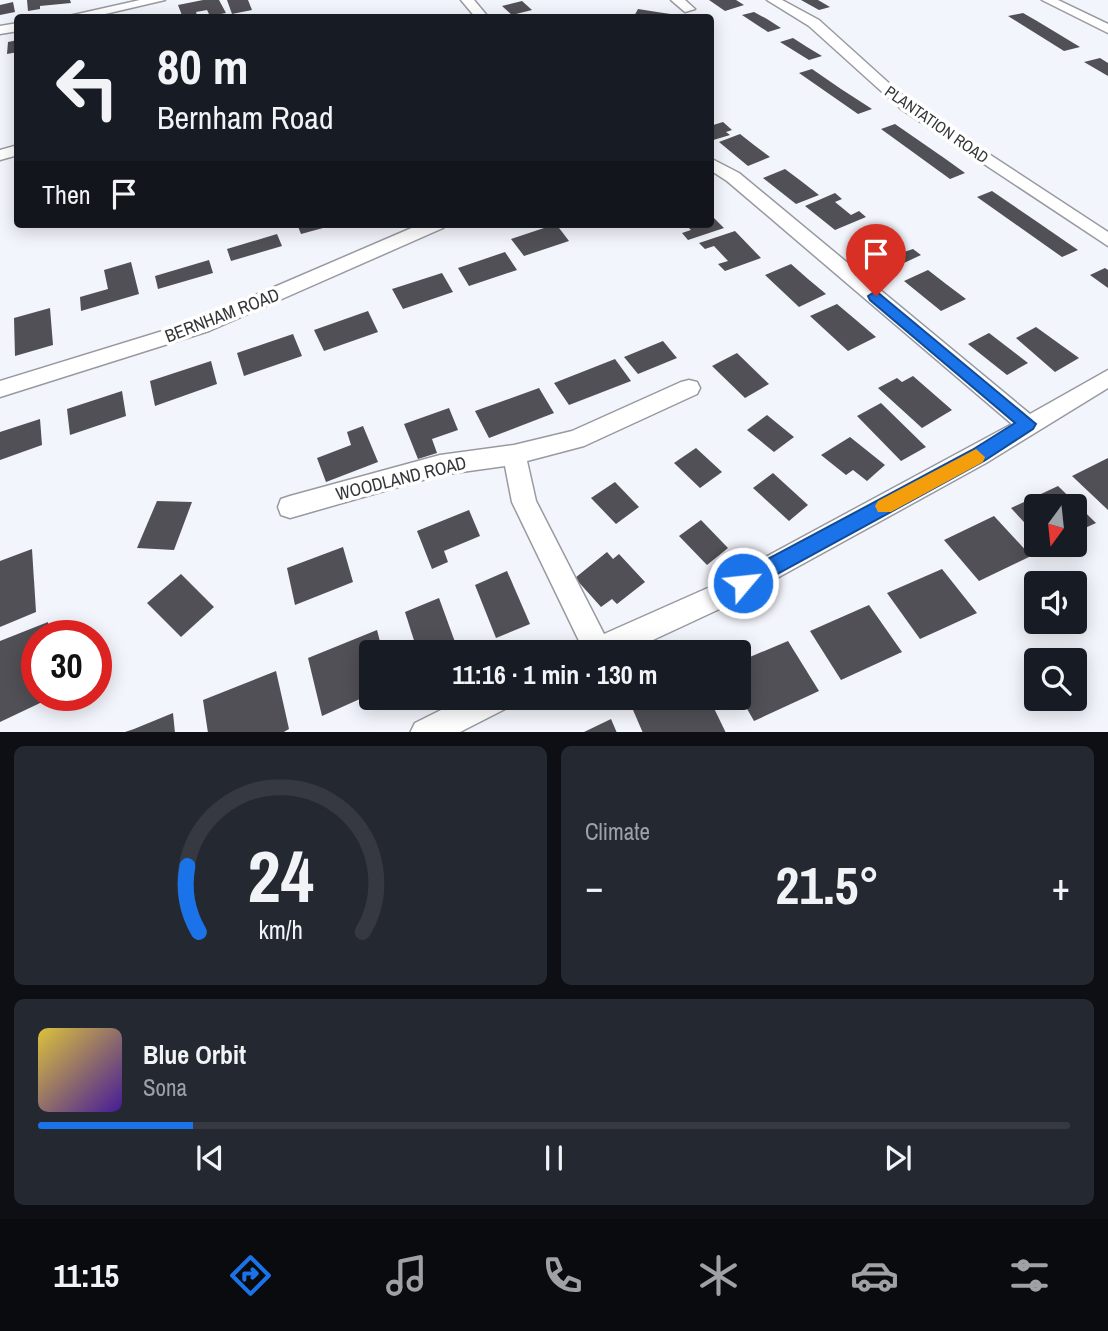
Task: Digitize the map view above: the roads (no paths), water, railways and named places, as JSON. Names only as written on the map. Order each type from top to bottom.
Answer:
[{"type":"street","points":[[87,14],[159,0]]},
{"type":"street","points":[[467,0],[479,14]]},
{"type":"street","points":[[677,0],[690,9]]},
{"type":"street","name":"PLANTATION ROAD","points":[[773,0],[814,23],[906,106],[1108,240]]},
{"type":"street","points":[[1048,0],[1108,29]]},
{"type":"street","points":[[714,165],[733,177],[1027,424]]},
{"type":"street","name":"BERNHAM ROAD","points":[[0,389],[202,326],[428,228]]},
{"type":"street","points":[[622,640],[719,596],[978,456],[1027,424],[1108,378]]},
{"type":"street","name":"WOODLAND ROAD","points":[[290,507],[440,465],[514,455],[576,439],[688,388]]},
{"type":"street","points":[[514,455],[524,502],[590,640]]},
{"type":"street","points":[[427,732],[472,710]]}]
